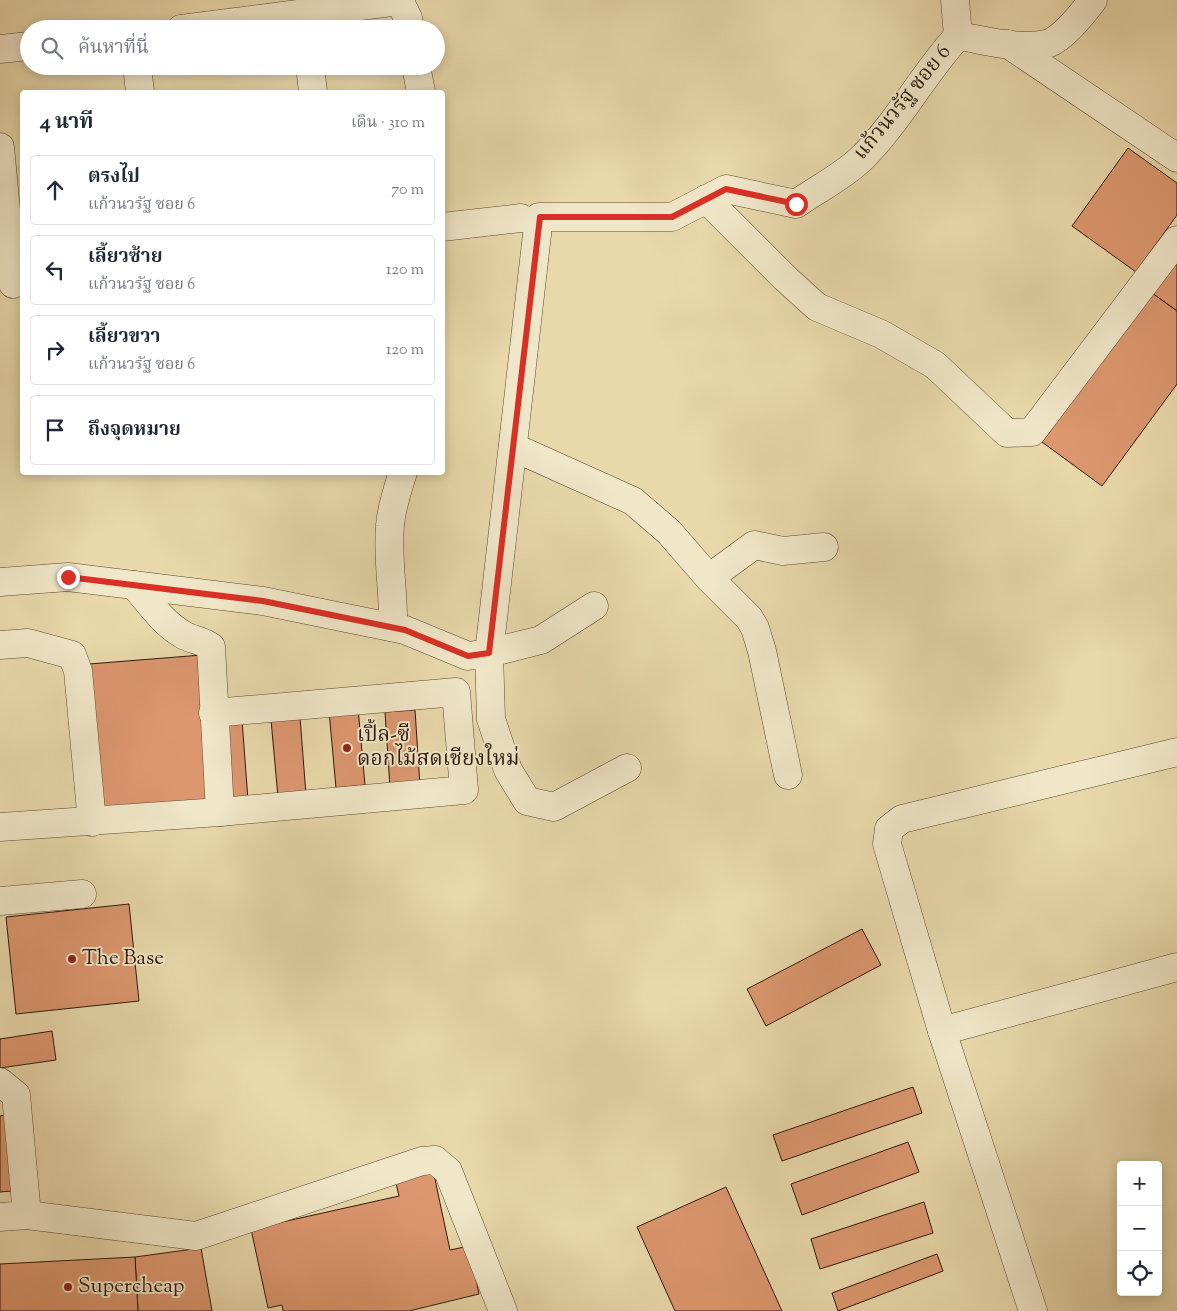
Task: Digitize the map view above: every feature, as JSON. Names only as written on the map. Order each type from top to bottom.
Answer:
[{"type":"street","points":[[955,0],[958,36]]},
{"type":"street","name":"แก้วนวรัฐ ซอย 6","points":[[627,768],[554,808],[527,801],[508,770],[491,719],[489,653],[540,217],[672,217],[726,189],[796,204],[861,160],[899,115],[936,60],[958,36],[1008,44],[1047,44],[1075,23],[1093,0]]},
{"type":"street","points":[[313,20],[399,1],[408,20]]},
{"type":"street","points":[[1008,44],[1173,149]]},
{"type":"street","points":[[0,50],[20,47]]},
{"type":"street","points":[[138,75],[140,90]]},
{"type":"street","points":[[311,75],[314,90]]},
{"type":"street","points":[[418,75],[421,90]]},
{"type":"street","points":[[0,147],[12,284]]},
{"type":"street","points":[[706,199],[785,278],[817,307],[881,334],[935,365],[1007,433],[1032,432],[1177,240]]},
{"type":"street","points":[[445,227],[522,218]]},
{"type":"street","points":[[513,447],[633,501],[669,532],[709,578],[749,618],[755,628],[762,651],[788,775]]},
{"type":"street","points":[[393,627],[394,598],[390,555],[390,524],[401,475]]},
{"type":"street","points":[[709,578],[754,545],[782,551],[824,547]]},
{"type":"street","points":[[0,582],[68,577],[263,601],[405,630],[468,656],[489,653],[541,640],[594,606]]},
{"type":"street","points":[[134,585],[177,630],[205,642],[211,647],[213,713],[220,812]]},
{"type":"street","points":[[0,645],[28,643],[72,655],[78,671],[92,822]]},
{"type":"street","points":[[0,827],[220,812],[464,790],[456,692],[213,713]]},
{"type":"street","points":[[1033,1311],[942,1031],[887,844],[889,829],[902,819],[1177,752]]},
{"type":"street","points":[[0,901],[82,894]]},
{"type":"street","points":[[942,1031],[1177,967]]},
{"type":"street","points":[[0,1082],[16,1095],[27,1215]]},
{"type":"street","points":[[0,1217],[27,1215],[196,1236],[422,1161],[435,1160],[448,1171],[502,1311]]},
{"type":"building","points":[[1128,148],[1177,183],[1177,215],[1136,272],[1072,226]]},
{"type":"building","points":[[1177,261],[1177,311],[1152,293]]},
{"type":"building","points":[[1152,293],[1177,311],[1177,384],[1102,486],[1042,442]]},
{"type":"building","points":[[202,655],[214,808],[99,816],[89,664]]},
{"type":"building","name":"เปิ้ล-ซี ดอกไม้สดเชียงใหม่","points":[[358,708],[365,785],[336,788],[329,711]]},
{"type":"building","points":[[415,710],[420,786],[390,788],[385,712]]},
{"type":"building","points":[[300,717],[306,795],[278,797],[271,720]]},
{"type":"building","points":[[242,720],[248,800],[223,802],[218,722]]},
{"type":"building","name":"The Base","points":[[129,904],[139,1001],[16,1014],[6,917]]},
{"type":"building","points":[[862,929],[881,965],[766,1026],[747,989]]},
{"type":"building","points":[[52,1031],[56,1060],[0,1068],[0,1039]]},
{"type":"building","points":[[913,1087],[922,1113],[782,1161],[773,1135]]},
{"type":"building","points":[[5,1115],[12,1191],[0,1192],[0,1116]]},
{"type":"building","points":[[908,1142],[919,1172],[802,1215],[791,1184]]},
{"type":"building","points":[[433,1170],[450,1250],[469,1246],[479,1294],[409,1311],[283,1311],[282,1305],[268,1308],[251,1229],[399,1196],[395,1179]]},
{"type":"building","points":[[726,1187],[782,1311],[675,1311],[637,1227]]},
{"type":"building","points":[[924,1202],[933,1233],[820,1269],[811,1239]]},
{"type":"building","points":[[201,1248],[212,1311],[138,1311],[135,1257]]},
{"type":"building","points":[[937,1254],[943,1271],[838,1311],[832,1293]]},
{"type":"building","name":"Supercheap","points":[[135,1257],[138,1311],[0,1311],[0,1264]]},
{"type":"place","name":"เปิ้ล-ซี ดอกไม้สดเชียงใหม่","points":[[347,748]]},
{"type":"place","name":"The Base","points":[[72,959]]},
{"type":"place","name":"Supercheap","points":[[68,1287]]},
{"type":"route","points":[[68,577],[263,601],[405,630],[468,656],[489,653],[540,217],[672,217],[726,189],[796,204]]}]
